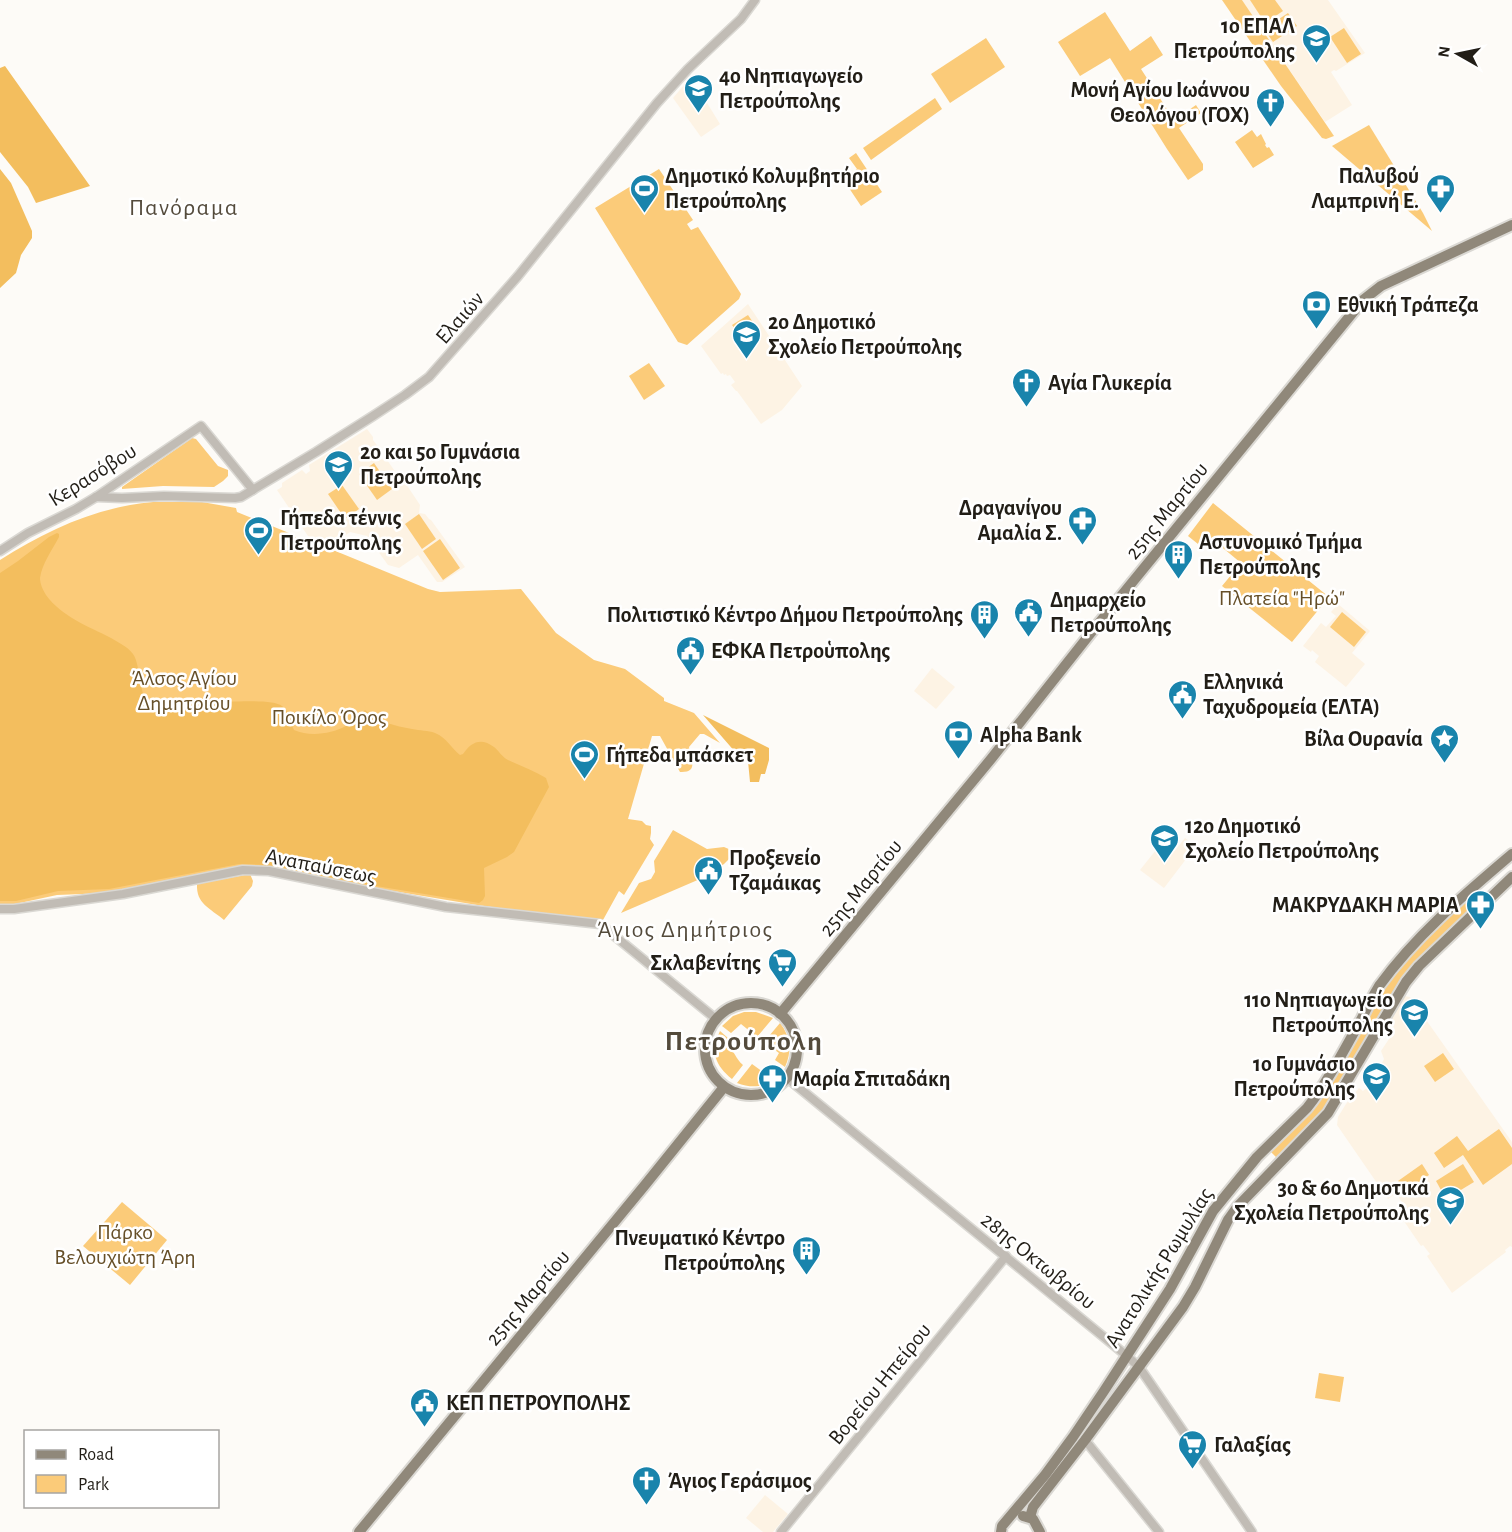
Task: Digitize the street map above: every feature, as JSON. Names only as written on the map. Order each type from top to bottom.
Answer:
[{"type":"main road","name":"25ης Μαρτίου","points":[[780,1014],[991,759],[1363,300],[1381,286],[1512,225]]},
{"type":"main road","name":"Ανατολικής Ρωμυλίας","points":[[1001,1527],[1045,1475],[1073,1437],[1170,1289],[1213,1211],[1257,1157],[1314,1100],[1379,987],[1423,935],[1512,854]]},
{"type":"main road","name":"Ανατολικής Ρωμυλίας","points":[[1030,1517],[1033,1507],[1085,1440],[1191,1294],[1228,1220],[1238,1206],[1328,1113],[1406,982],[1419,966],[1512,877]]},
{"type":"main road","points":[[747,1004],[769,1007],[780,1014],[791,1027],[797,1046],[794,1065],[788,1078],[776,1088],[759,1095],[738,1094],[724,1087],[714,1077],[705,1050],[707,1038],[716,1019],[734,1007],[747,1004]]},
{"type":"main road","name":"25ης Μαρτίου","points":[[359,1532],[724,1087]]},
{"type":"main road","points":[[1001,1527],[1022,1516],[1030,1517],[1035,1520],[1040,1532]]},
{"type":"street","name":"Ελαιών","points":[[96,497],[235,498],[241,496],[373,417],[429,377],[518,276],[657,103],[688,69],[741,19],[755,0]]},
{"type":"street","name":"Κερασόβου","points":[[0,551],[28,533],[96,497],[201,426],[253,490]]},
{"type":"street","name":"Αναπαύσεως","points":[[0,909],[96,898],[243,870],[275,872],[446,907],[600,924],[716,1019]]},
{"type":"street","name":"28ης Οκτωβρίου","points":[[788,1078],[1139,1367],[1252,1532]]},
{"type":"street","name":"Βορείου Ηπείρου","points":[[781,1532],[1006,1256]]},
{"type":"street","points":[[1085,1440],[1159,1532]]},
{"type":"shaded area","name":"1ο ΕΠΑΛ Πετρούπολης","points":[[1242,0],[1328,0],[1365,53],[1331,72],[1352,105],[1325,122]]},
{"type":"shaded area","points":[[5,66],[90,186],[36,203],[28,187],[0,152],[0,68]]},
{"type":"shaded area","name":"4ο Νηπιαγωγείο Πετρούπολης","points":[[691,77],[720,124],[701,137],[673,98]]},
{"type":"shaded area","points":[[0,169],[11,183],[32,231],[32,238],[21,255],[16,273],[0,288]]},
{"type":"shaded area","name":"2ο Δημοτικό Σχολείο Πετρούπολης","points":[[748,304],[802,386],[782,410],[761,424],[731,385],[735,382],[730,375],[721,374],[701,346]]},
{"type":"shaded area","name":"2ο και 5ο Γυμνάσια Πετρούπολης","points":[[367,429],[381,451],[381,459],[387,460],[420,505],[419,513],[425,514],[431,520],[465,567],[442,582],[437,582],[418,555],[399,568],[388,565],[367,536],[350,532],[328,547],[315,542],[308,536],[277,490],[282,487],[282,483],[302,470],[306,474],[310,471],[309,465]]},
{"type":"shaded area","points":[[57,533],[59,537],[45,562],[40,578],[45,593],[52,603],[68,615],[131,651],[136,659],[144,696],[150,704],[162,706],[247,701],[274,703],[287,711],[294,730],[314,734],[340,729],[352,723],[365,710],[375,718],[387,723],[435,733],[460,755],[469,746],[477,742],[485,742],[508,760],[546,778],[549,787],[514,852],[484,868],[485,896],[483,900],[479,903],[267,865],[239,864],[109,889],[58,891],[16,901],[0,901],[0,573]]},
{"type":"shaded area","points":[[1338,604],[1370,631],[1352,653],[1365,664],[1346,687],[1315,662],[1319,656],[1303,646],[1321,623],[1326,627],[1336,616],[1331,612]]},
{"type":"shaded area","points":[[932,668],[955,687],[936,709],[914,691]]},
{"type":"shaded area","points":[[703,715],[769,748],[769,760],[765,774],[761,774],[759,782],[750,782],[748,761],[743,761]]},
{"type":"shaded area","name":"12o Δημοτικό Σχολείο Πετρούπολης","points":[[1185,838],[1196,846],[1164,888],[1140,870],[1156,850],[1168,859]]},
{"type":"shaded area","points":[[1404,996],[1410,997],[1512,1142],[1512,1247],[1510,1246],[1505,1250],[1506,1252],[1452,1293],[1427,1256],[1430,1254],[1423,1245],[1421,1246],[1395,1208],[1403,1204],[1396,1193],[1388,1199],[1337,1125],[1338,1117],[1346,1104],[1359,1088],[1363,1091],[1368,1087],[1368,1081],[1379,1062],[1382,1063],[1384,1059],[1381,1051],[1395,1030],[1391,1020]]},
{"type":"shaded area","points":[[765,1495],[788,1514],[773,1532],[763,1532],[746,1518]]},
{"type":"green space","points":[[1222,0],[1242,0],[1334,136],[1322,138],[1281,86]]},
{"type":"green space","points":[[1250,0],[1275,0],[1283,11],[1265,23]]},
{"type":"green space","points":[[1105,12],[1130,51],[1151,36],[1163,55],[1141,69],[1174,120],[1196,105],[1201,113],[1179,128],[1203,164],[1203,170],[1188,180],[1110,58],[1080,76],[1058,42]]},
{"type":"green space","points":[[1288,13],[1297,26],[1273,42],[1264,29]]},
{"type":"green space","points":[[1344,28],[1361,54],[1347,63],[1330,37]]},
{"type":"green space","points":[[986,38],[1005,67],[950,103],[931,74]]},
{"type":"green space","points":[[935,98],[942,109],[871,160],[863,148]]},
{"type":"green space","points":[[1369,125],[1423,213],[1432,231],[1332,146]]},
{"type":"green space","points":[[1252,130],[1257,137],[1261,134],[1265,145],[1274,155],[1253,168],[1235,142]]},
{"type":"green space","points":[[856,153],[882,192],[861,206],[843,179],[857,169],[849,158]]},
{"type":"green space","points":[[659,169],[693,220],[687,224],[691,230],[698,227],[741,294],[739,299],[687,345],[678,342],[595,208]]},
{"type":"green space","points":[[748,315],[761,334],[746,344],[732,325]]},
{"type":"green space","points":[[649,363],[665,386],[644,400],[629,376]]},
{"type":"green space","points":[[192,438],[196,439],[218,466],[228,470],[228,476],[223,481],[214,487],[163,486],[122,489],[122,487]]},
{"type":"green space","points":[[374,463],[392,489],[377,500],[359,474]]},
{"type":"green space","points":[[342,485],[359,509],[345,519],[328,494]]},
{"type":"green space","name":"Ποικίλο Όρος","points":[[153,502],[202,502],[236,508],[237,512],[297,538],[316,543],[440,592],[521,589],[556,633],[594,660],[625,669],[664,698],[664,701],[694,713],[720,743],[700,734],[689,747],[692,767],[686,772],[680,772],[660,736],[652,736],[628,819],[642,821],[651,826],[650,839],[654,845],[624,895],[619,891],[603,920],[477,905],[275,869],[107,893],[57,895],[15,904],[0,904],[0,560],[36,539],[73,522],[112,509]]},
{"type":"green space","name":"Πλατεία \"Ηρώ\"","points":[[1213,503],[1329,597],[1292,642],[1222,586],[1241,563],[1206,534],[1198,544],[1188,536]]},
{"type":"green space","points":[[419,514],[436,539],[422,549],[405,524]]},
{"type":"green space","points":[[440,539],[460,568],[443,580],[423,551]]},
{"type":"green space","points":[[1342,612],[1366,632],[1354,647],[1330,627]]},
{"type":"green space","points":[[673,830],[707,849],[724,847],[731,850],[732,856],[724,864],[700,879],[621,913],[639,883],[651,879],[655,872],[654,861]]},
{"type":"green space","points":[[250,874],[253,881],[252,886],[224,920],[201,901],[197,884]]},
{"type":"green space","points":[[1469,896],[1477,904],[1404,974],[1329,1103],[1277,1158],[1270,1151],[1314,1107],[1380,993],[1429,935]]},
{"type":"green space","points":[[744,1012],[756,1012],[773,1018],[757,1037],[741,1024],[731,1033],[722,1026],[733,1016]]},
{"type":"green space","points":[[780,1023],[789,1045],[789,1056],[785,1067],[775,1060],[779,1053],[764,1042]]},
{"type":"green space","points":[[720,1031],[728,1038],[726,1044],[743,1065],[732,1079],[722,1069],[716,1058],[715,1045]]},
{"type":"green space","points":[[1443,1053],[1454,1069],[1435,1082],[1424,1066]]},
{"type":"green space","points":[[752,1064],[763,1072],[774,1064],[783,1072],[773,1081],[762,1085],[750,1086],[737,1083]]},
{"type":"green space","points":[[1499,1129],[1512,1148],[1512,1164],[1483,1185],[1463,1155],[1444,1168],[1434,1153],[1457,1136],[1468,1151]]},
{"type":"green space","points":[[1422,1164],[1429,1175],[1405,1192],[1398,1181]]},
{"type":"green space","points":[[1463,1164],[1474,1182],[1446,1199],[1436,1181]]},
{"type":"green space","name":"Πάρκο Βελουχιώτη Άρη","points":[[122,1202],[167,1240],[130,1285],[83,1246]]},
{"type":"green space","points":[[1319,1373],[1344,1377],[1340,1402],[1315,1398]]},
{"type":"place","name":"1ο ΕΠΑΛ Πετρούπολης","points":[[1316,64]]},
{"type":"place","name":"4ο Νηπιαγωγείο Πετρούπολης","points":[[698,114]]},
{"type":"place","name":"Μονή Αγίου Ιωάννου Θεολόγου (ΓΟΧ)","points":[[1271,128]]},
{"type":"place","name":"Δημοτικό Κολυμβητήριο Πετρούπολης","points":[[644,214]]},
{"type":"place","name":"Παλυβού Λαμπρινή Ε.","points":[[1440,214]]},
{"type":"place","name":"Εθνική Τράπεζα","points":[[1316,330]]},
{"type":"place","name":"2ο Δημοτικό Σχολείο Πετρούπολης","points":[[747,360]]},
{"type":"place","name":"Αγία Γλυκερία","points":[[1027,408]]},
{"type":"place","name":"2ο και 5ο Γυμνάσια Πετρούπολης","points":[[339,490]]},
{"type":"place","name":"Δραγανίγου Αμαλία Σ.","points":[[1083,546]]},
{"type":"place","name":"Γήπεδα τέννις Πετρούπολης","points":[[259,556]]},
{"type":"place","name":"Αστυνομικό Τμήμα Πετρούπολης","points":[[1178,580]]},
{"type":"place","name":"Δημαρχείο Πετρούπολης","points":[[1029,638]]},
{"type":"place","name":"Πολιτιστικό Κέντρο Δήμου Πετρούπολης","points":[[984,640]]},
{"type":"place","name":"ΕΦΚΑ Πετροὑπολης","points":[[690,676]]},
{"type":"place","name":"Ελληνικά Ταχυδρομεία (ΕΛΤΑ)","points":[[1182,720]]},
{"type":"place","name":"Alpha Bank","points":[[959,760]]},
{"type":"place","name":"Βίλα Ουρανία","points":[[1444,764]]},
{"type":"place","name":"Γήπεδα μπάσκετ","points":[[585,780]]},
{"type":"place","name":"12o Δημοτικό Σχολείο Πετρούπολης","points":[[1164,864]]},
{"type":"place","name":"Προξενείο Τζαμάικας","points":[[708,896]]},
{"type":"place","name":"ΜΑΚΡΥΔΑΚΗ ΜΑΡΙΑ","points":[[1480,930]]},
{"type":"place","name":"Σκλαβενίτης","points":[[782,988]]},
{"type":"place","name":"11ο Νηπιαγωγείο Πετρούπολης","points":[[1414,1038]]},
{"type":"place","name":"1ο Γυμνάσιο Πετρούπολης","points":[[1376,1102]]},
{"type":"place","name":"Μαρία Σπιταδάκη","points":[[772,1104]]},
{"type":"place","name":"3ο & 6ο Δημοτικά Σχολεία Πετρούπολης","points":[[1450,1226]]},
{"type":"place","name":"Πνευματικό Κέντρο Πετρούπολης","points":[[806,1276]]},
{"type":"place","name":"ΚΕΠ ΠΕΤΡΟΥΠΟΛΗΣ","points":[[425,1428]]},
{"type":"place","name":"Γαλαξίας","points":[[1193,1470]]},
{"type":"place","name":"Άγιος Γεράσιμος","points":[[647,1506]]},
{"type":"district","name":"Πανόραμα","points":[[184,207]]},
{"type":"district","name":"Άγιος Δημήτριος","points":[[685,929]]},
{"type":"district","name":"Πετρούπολη","points":[[744,1040]]},
{"type":"park label","name":"Άλσος Αγίου Δημητρίου","points":[[184,690]]}]
